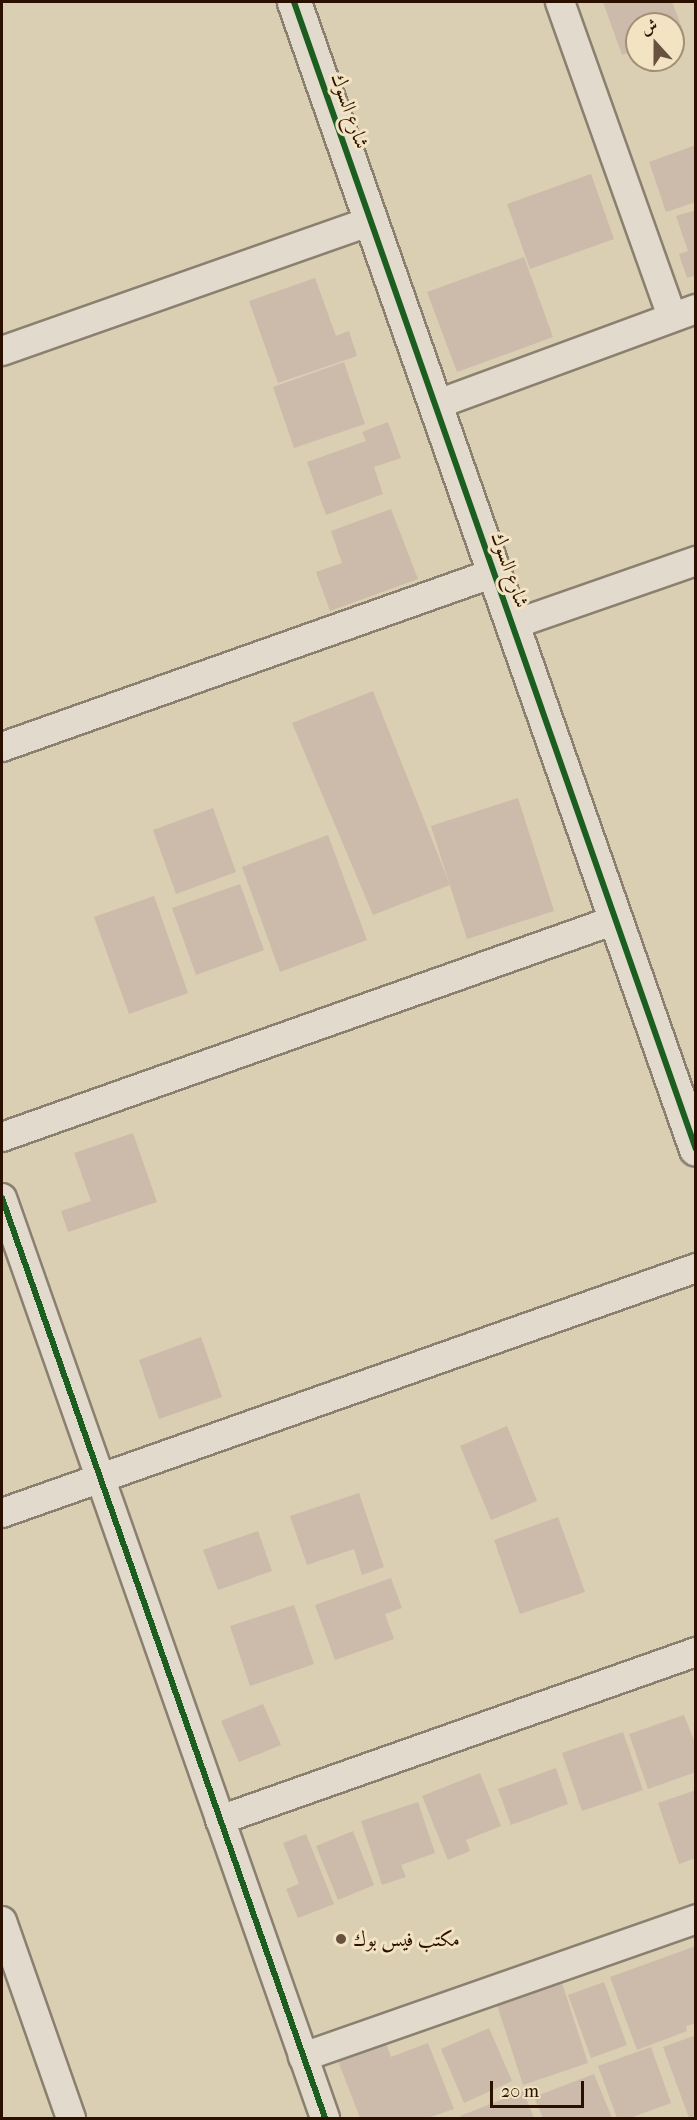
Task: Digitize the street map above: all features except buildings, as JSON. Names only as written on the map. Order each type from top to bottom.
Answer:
[{"type":"street","name":"شارع السوك","points":[[294,2],[696,1149]]},
{"type":"street","points":[[435,405],[684,313],[560,2]]},
{"type":"street","points":[[2,351],[371,221]]},
{"type":"street","points":[[512,625],[696,561]]},
{"type":"street","points":[[2,747],[494,573]]},
{"type":"street","points":[[2,1137],[615,920]]},
{"type":"street","points":[[2,1198],[325,2118]]},
{"type":"street","points":[[2,1513],[696,1268]]},
{"type":"street","points":[[220,1820],[696,1652]]},
{"type":"street","points":[[303,2057],[696,1919]]},
{"type":"street","points":[[2,1921],[71,2118]]},
{"type":"cycle path","points":[[294,2],[696,1149]]},
{"type":"cycle path","points":[[2,1198],[325,2118]]},
{"type":"place","name":"مكتب فيس بوك","points":[[341,1939]]}]
